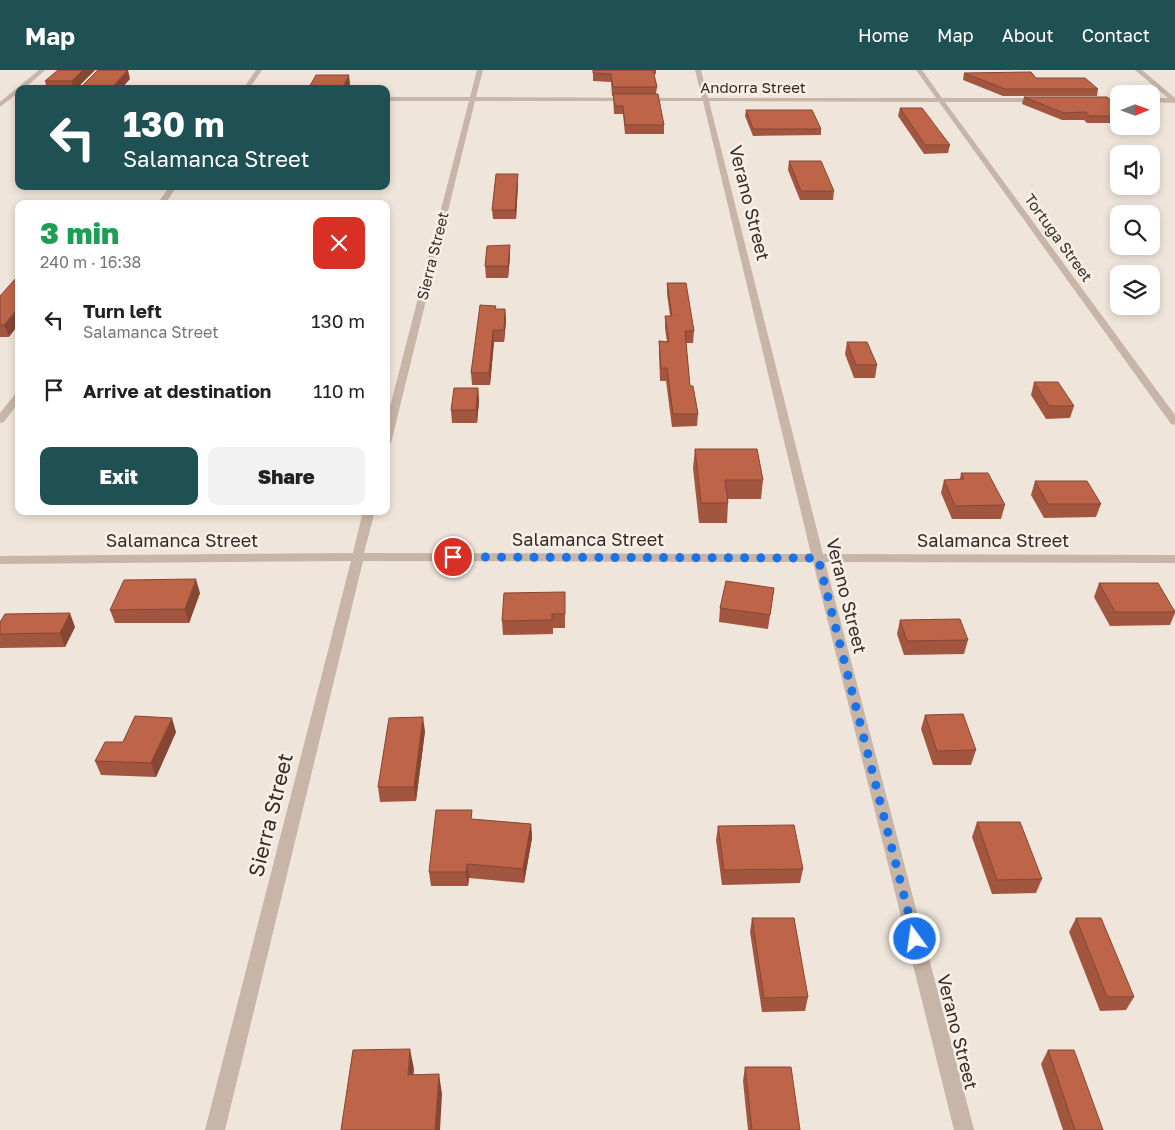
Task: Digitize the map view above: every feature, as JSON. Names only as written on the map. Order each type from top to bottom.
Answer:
[{"type":"street","points":[[24,85],[42,70]]},
{"type":"street","points":[[249,85],[259,70]]},
{"type":"street","name":"Sierra Street","points":[[390,427],[480,70]]},
{"type":"street","name":"Verano Street","points":[[698,70],[818,558],[964,1130]]},
{"type":"street","name":"Tortuga Street","points":[[919,70],[1175,422]]},
{"type":"street","points":[[1138,70],[1174,100]]},
{"type":"street","points":[[0,105],[3,99],[15,92]]},
{"type":"street","name":"Andorra Street","points":[[390,100],[1050,100]]},
{"type":"street","points":[[1089,100],[1110,100]]},
{"type":"street","points":[[1160,100],[1174,100]]},
{"type":"street","points":[[0,420],[15,400]]},
{"type":"street","name":"Sierra Street","points":[[215,1130],[368,515]]},
{"type":"street","name":"Salamanca Street","points":[[0,560],[357,557],[1175,559]]},
{"type":"building","points":[[58,70],[83,70],[72,81],[45,81]]},
{"type":"building","points":[[98,70],[128,70],[114,85],[83,85]]},
{"type":"building","points":[[593,70],[653,70],[657,87],[613,87],[611,74],[593,73]]},
{"type":"building","points":[[1031,72],[1036,78],[1085,78],[1098,89],[1005,89],[964,73]]},
{"type":"building","points":[[316,75],[349,75],[344,85],[310,85]]},
{"type":"building","points":[[613,94],[658,94],[664,125],[625,125],[623,106],[615,106]]},
{"type":"building","points":[[1024,97],[1107,97],[1110,100],[1110,116],[1089,116],[1086,112],[1064,113]]},
{"type":"building","points":[[900,108],[922,108],[950,145],[925,145]]},
{"type":"building","points":[[746,110],[812,110],[821,129],[753,129]]},
{"type":"building","points":[[789,161],[821,161],[834,191],[801,191]]},
{"type":"building","points":[[496,174],[518,174],[515,210],[492,210]]},
{"type":"building","points":[[510,245],[508,266],[485,266],[487,246]]},
{"type":"building","points":[[15,279],[15,312],[4,325],[0,325],[0,296]]},
{"type":"building","points":[[667,283],[686,283],[694,331],[685,331],[690,386],[693,386],[698,414],[673,414],[667,368],[661,368],[659,341],[669,342],[665,316],[672,316]]},
{"type":"building","points":[[480,305],[496,306],[495,309],[505,309],[504,330],[493,330],[489,373],[471,373]]},
{"type":"building","points":[[847,342],[867,342],[877,365],[856,365]]},
{"type":"building","points":[[1034,382],[1058,382],[1074,406],[1049,406]]},
{"type":"building","points":[[454,388],[478,388],[476,410],[451,410]]},
{"type":"building","points":[[695,449],[757,449],[763,480],[725,480],[728,503],[701,503]]},
{"type":"building","points":[[961,473],[988,473],[1005,505],[955,506],[944,480],[964,479]]},
{"type":"building","points":[[1035,481],[1087,481],[1101,504],[1048,504]]},
{"type":"building","points":[[196,579],[185,609],[110,610],[124,580]]},
{"type":"building","points":[[726,581],[774,588],[770,615],[720,608]]},
{"type":"building","points":[[1099,583],[1158,583],[1175,612],[1115,612]]},
{"type":"building","points":[[565,592],[565,614],[552,614],[552,620],[502,621],[504,593]]},
{"type":"building","points":[[70,613],[60,633],[0,634],[0,622],[5,614]]},
{"type":"building","points":[[960,619],[968,640],[907,641],[900,620]]},
{"type":"building","points":[[963,714],[976,750],[937,751],[925,715]]},
{"type":"building","points":[[135,716],[172,718],[151,763],[95,761],[105,742],[123,742]]},
{"type":"building","points":[[423,717],[414,787],[378,787],[389,718]]},
{"type":"building","points":[[436,810],[472,810],[471,819],[531,824],[523,869],[467,864],[466,872],[429,872]]},
{"type":"building","points":[[977,822],[1020,822],[1042,879],[997,880]]},
{"type":"building","points":[[794,825],[803,869],[724,870],[718,826]]},
{"type":"building","points":[[752,918],[794,918],[808,997],[764,998]]},
{"type":"building","points":[[1076,918],[1101,918],[1134,997],[1107,997]]},
{"type":"building","points":[[410,1049],[408,1075],[439,1074],[435,1130],[341,1130],[353,1050]]},
{"type":"building","points":[[1048,1050],[1074,1050],[1103,1130],[1075,1130]]},
{"type":"building","points":[[745,1067],[791,1067],[800,1130],[752,1130]]},
{"type":"route","points":[[453,557],[818,558],[915,939]]}]
